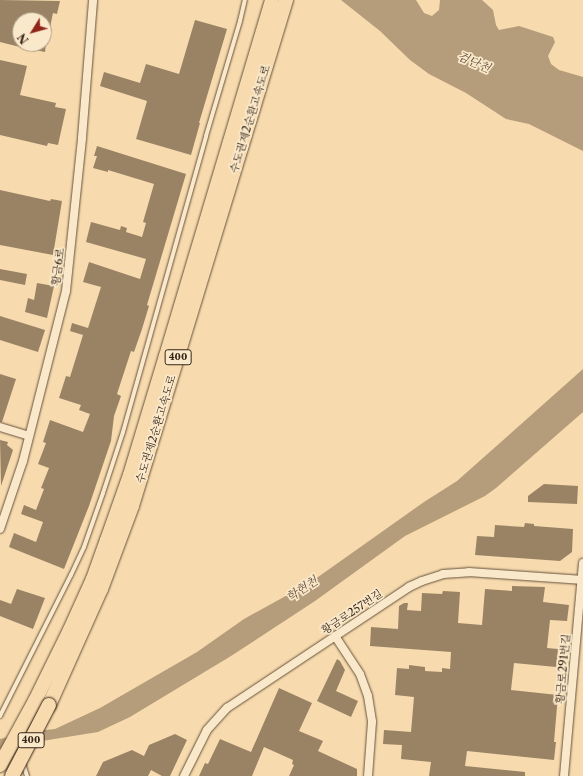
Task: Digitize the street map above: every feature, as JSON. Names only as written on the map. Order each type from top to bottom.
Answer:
[{"type":"highway","name":"수도권제2순환고속도로","points":[[5,768],[93,579],[130,475],[272,0]]},
{"type":"highway","name":"수도권제2순환고속도로","points":[[5,768],[50,705],[101,590],[132,506],[286,1]]},
{"type":"street","name":"황금6로","points":[[0,529],[16,484],[66,291],[82,138],[93,0]]},
{"type":"street","points":[[0,427],[29,436]]},
{"type":"street","name":"황금로291번길","points":[[564,776],[583,563]]},
{"type":"street","name":"황금로257번길","points":[[184,776],[201,739],[218,716],[235,702],[409,587],[422,580],[443,574],[491,572],[582,580]]},
{"type":"street","points":[[336,636],[360,674],[368,696],[372,722],[368,776]]},
{"type":"lane","points":[[0,716],[74,568],[103,493],[123,432],[245,0]]},
{"type":"lane","points":[[5,768],[23,763],[27,776]]},
{"type":"water","name":"검단천","points":[[341,0],[416,0],[424,13],[432,16],[439,10],[440,0],[482,0],[493,10],[496,25],[499,30],[519,26],[553,37],[555,42],[548,56],[551,64],[559,70],[583,77],[583,151],[529,124],[506,119],[466,93],[429,74],[410,60],[380,31]]},
{"type":"water","name":"학현천","points":[[583,369],[583,412],[485,496],[405,536],[315,601],[231,656],[130,717],[98,732],[0,749],[0,739],[27,732],[55,729],[100,708],[197,652],[244,619],[311,582],[424,502],[457,481]]},
{"type":"building","points":[[0,0],[60,1],[57,14],[53,13],[52,18],[52,12],[12,12],[12,45],[0,42]]},
{"type":"building","points":[[195,20],[227,29],[191,155],[136,139],[147,101],[100,86],[104,72],[140,83],[146,64],[179,74]]},
{"type":"building","points":[[0,60],[27,66],[20,95],[56,103],[55,107],[66,109],[58,145],[48,143],[47,146],[0,135]]},
{"type":"building","points":[[97,146],[186,174],[147,305],[149,306],[142,329],[134,352],[131,351],[117,394],[121,396],[114,416],[111,441],[89,506],[64,569],[9,547],[14,533],[36,542],[43,522],[21,514],[24,505],[36,510],[44,489],[41,488],[49,468],[38,464],[46,443],[43,442],[50,420],[83,432],[90,414],[79,410],[81,405],[59,398],[66,376],[70,377],[83,335],[70,331],[72,323],[88,328],[101,287],[83,282],[89,262],[140,279],[146,259],[86,242],[91,222],[120,230],[121,226],[127,228],[126,232],[142,237],[146,223],[143,222],[154,184],[108,170],[108,172],[93,168],[97,156],[94,156]]},
{"type":"building","points":[[0,190],[50,201],[51,199],[62,201],[53,255],[0,245]]},
{"type":"building","points":[[0,269],[27,274],[25,285],[0,280]]},
{"type":"building","points":[[37,283],[54,286],[47,318],[25,312],[28,298],[34,300]]},
{"type":"building","points":[[0,316],[45,330],[38,352],[0,340]]},
{"type":"building","points":[[0,374],[16,379],[2,422],[0,422]]},
{"type":"building","points":[[0,440],[8,442],[7,445],[13,450],[1,486]]},
{"type":"building","points":[[544,484],[578,486],[577,504],[528,502],[528,496]]},
{"type":"building","points":[[525,523],[534,524],[534,526],[573,529],[572,552],[560,561],[475,555],[477,536],[494,537],[495,525],[524,527]]},
{"type":"building","points":[[512,586],[545,587],[543,602],[569,605],[567,621],[550,620],[547,648],[558,649],[556,667],[514,663],[511,690],[558,695],[554,760],[467,751],[465,766],[525,772],[525,776],[429,776],[431,762],[401,759],[402,745],[383,744],[384,730],[411,732],[414,697],[395,695],[397,668],[409,669],[409,665],[425,667],[425,671],[442,672],[442,668],[450,669],[451,652],[370,646],[371,627],[398,629],[399,606],[404,603],[408,603],[407,610],[421,611],[422,593],[442,594],[443,591],[460,592],[458,623],[482,625],[485,589],[512,591]]},
{"type":"building","points":[[17,589],[45,598],[33,629],[0,616],[0,600],[11,604]]},
{"type":"building","points":[[337,659],[340,661],[345,670],[336,691],[358,701],[351,717],[317,701]]},
{"type":"building","points":[[279,688],[312,703],[299,731],[323,741],[318,751],[357,769],[357,776],[289,776],[294,765],[292,764],[293,760],[264,747],[252,776],[199,776],[205,763],[208,764],[220,739],[251,752]]},
{"type":"building","points":[[175,734],[187,740],[170,776],[162,776],[151,770],[148,776],[96,776],[103,762],[132,750],[144,756],[149,745]]}]
